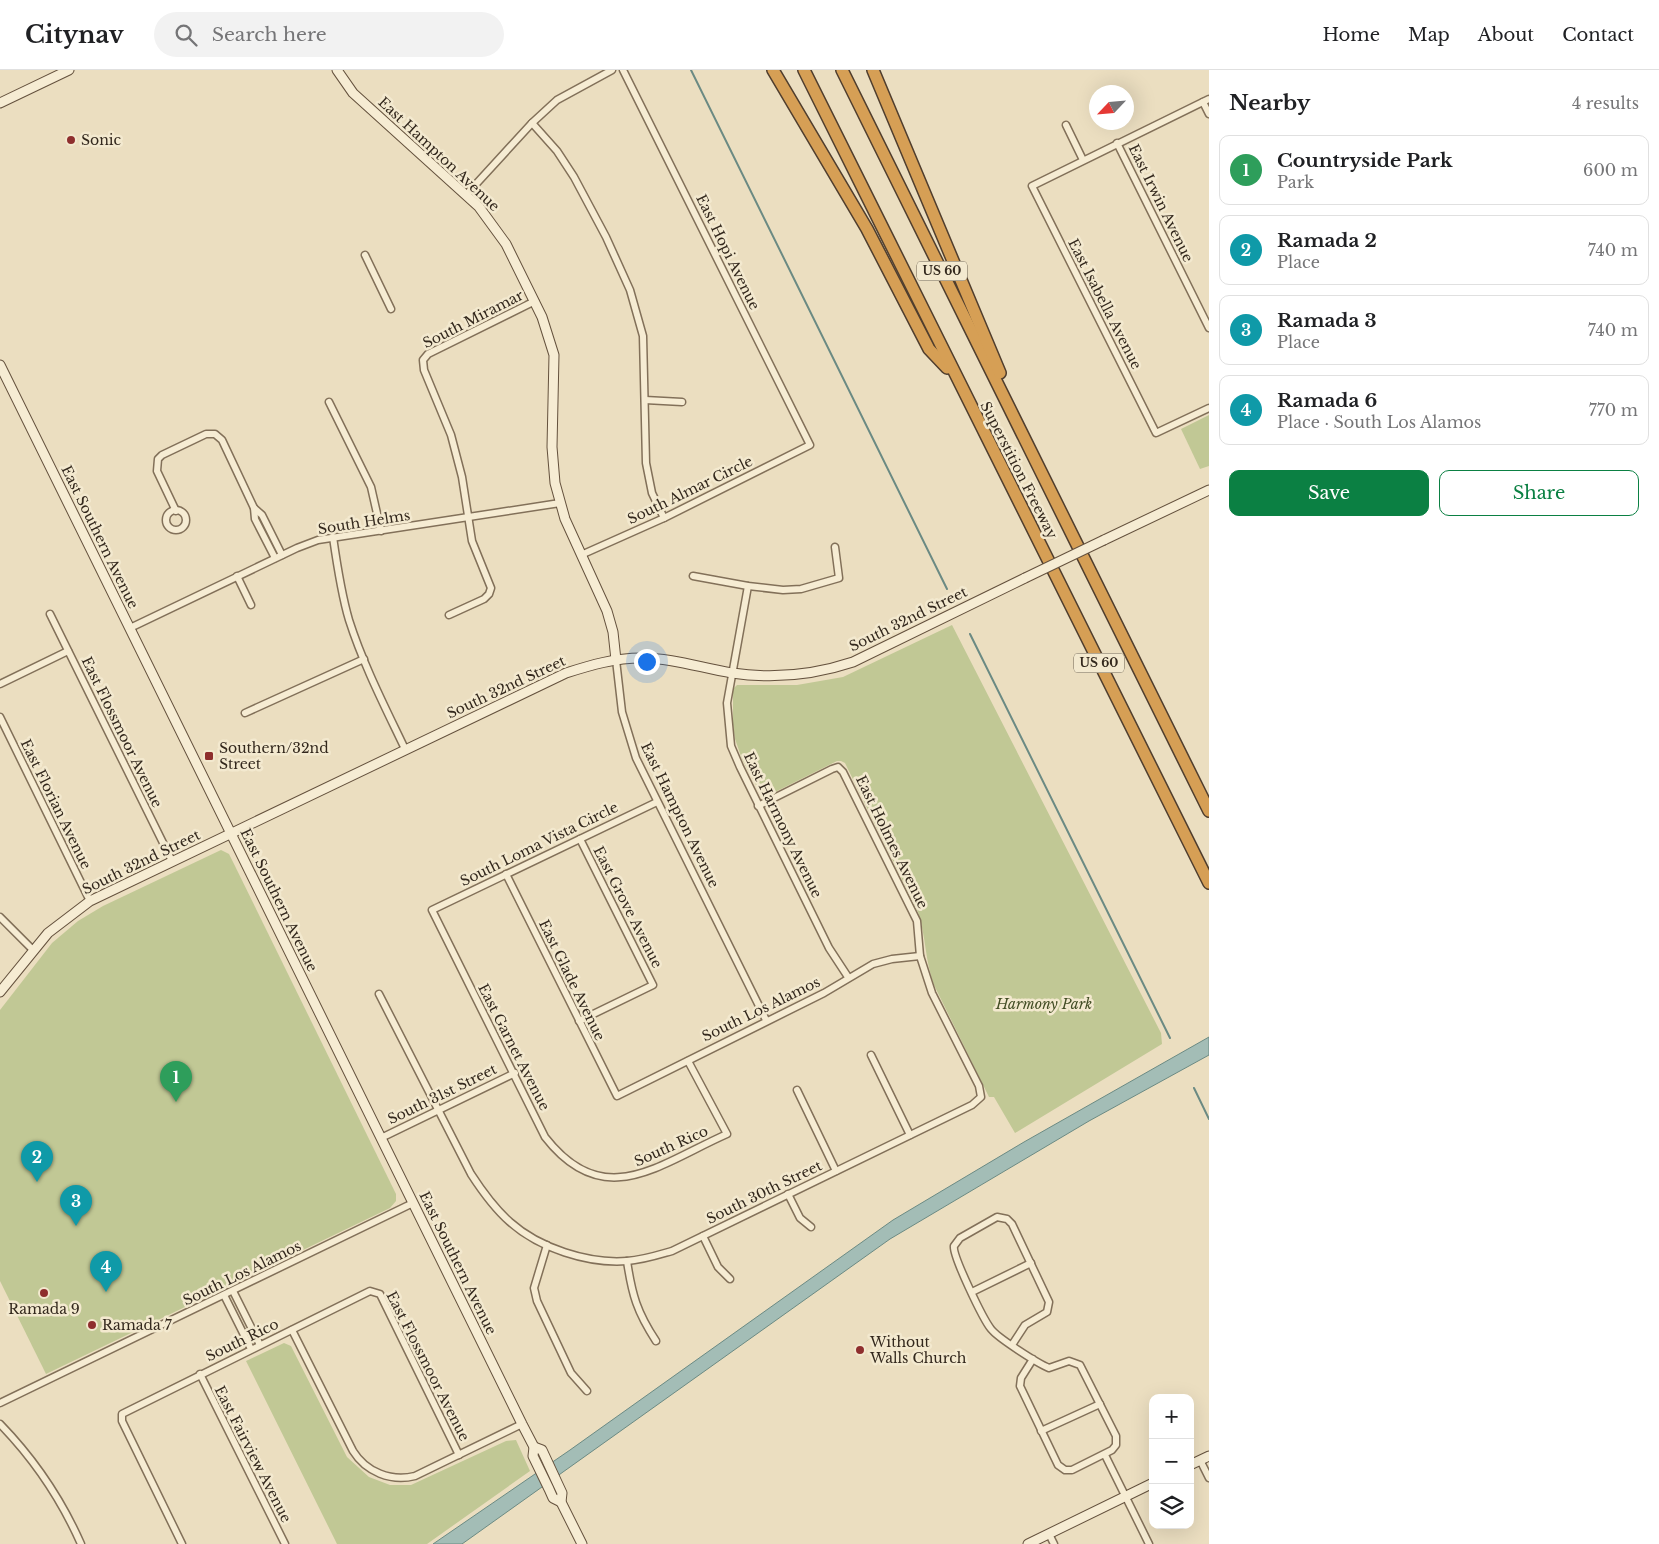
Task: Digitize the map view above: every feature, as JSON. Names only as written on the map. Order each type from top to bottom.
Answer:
[{"type":"highway","points":[[773,70],[867,229],[929,349],[957,380]]},
{"type":"highway","name":"Superstition Freeway","points":[[804,70],[1209,883]]},
{"type":"highway","name":"Superstition Freeway","points":[[842,70],[1209,811]]},
{"type":"highway","points":[[873,70],[1041,471]]},
{"type":"street","points":[[0,103],[69,70]]},
{"type":"street","name":"East Hampton Avenue","points":[[338,70],[358,98],[466,195],[488,218],[506,244],[542,317],[554,355],[552,447],[555,483],[560,504],[581,556],[607,611],[613,632],[622,712],[628,736],[658,802],[766,1020]]},
{"type":"street","points":[[466,195],[532,123],[557,100],[612,70]]},
{"type":"street","name":"East Hopi Avenue","points":[[623,70],[810,445]]},
{"type":"street","points":[[1066,124],[1083,160],[1206,100],[1209,114]]},
{"type":"street","points":[[532,123],[557,150],[574,177],[606,237],[630,290],[643,336],[646,463],[652,493],[664,518]]},
{"type":"street","name":"East Irwin Avenue","points":[[1117,143],[1209,328]]},
{"type":"street","name":"East Isabella Avenue","points":[[1083,160],[1032,186],[1156,433],[1209,408]]},
{"type":"street","points":[[365,255],[391,309]]},
{"type":"street","name":"South Miramar","points":[[469,519],[462,477],[453,442],[424,370],[422,360],[428,354],[534,301]]},
{"type":"street","name":"East Southern Avenue","points":[[0,365],[534,1447],[533,1456],[547,1486],[554,1498],[561,1502]]},
{"type":"street","points":[[646,400],[682,402]]},
{"type":"street","points":[[330,402],[371,487],[382,531]]},
{"type":"street","points":[[176,510],[157,471],[157,462],[162,455],[206,434],[215,434],[222,440],[254,508],[262,516],[282,555]]},
{"type":"street","name":"South Almar Circle","points":[[581,556],[664,518],[810,445]]},
{"type":"street","name":"South 32nd Street","points":[[0,992],[48,933],[90,901],[557,677],[590,665],[616,660],[660,659],[732,672],[787,675],[832,669],[853,662],[1209,490]]},
{"type":"street","name":"South Helms","points":[[130,628],[303,545],[333,537],[469,519],[560,504]]},
{"type":"street","points":[[254,508],[255,519],[275,558]]},
{"type":"street","points":[[449,615],[484,599],[490,591],[476,555],[469,519]]},
{"type":"street","points":[[333,537],[341,588],[349,620],[364,659],[405,749]]},
{"type":"street","points":[[693,576],[748,586],[801,588],[839,578],[835,547]]},
{"type":"street","points":[[237,576],[251,605]]},
{"type":"street","name":"East Harmony Avenue","points":[[748,586],[727,703],[732,746],[758,806],[829,948],[848,977]]},
{"type":"street","name":"East Flossmoor Avenue","points":[[50,614],[172,861]]},
{"type":"street","points":[[0,684],[68,651]]},
{"type":"street","points":[[245,713],[364,659]]},
{"type":"street","name":"East Florian Avenue","points":[[0,718],[90,901]]},
{"type":"street","name":"East Holmes Avenue","points":[[758,806],[838,768],[843,772],[917,921],[920,956],[932,993],[979,1086],[981,1097]]},
{"type":"street","name":"South Loma Vista Circle","points":[[432,910],[658,802]]},
{"type":"street","name":"East Grove Avenue","points":[[579,1021],[653,985],[580,839]]},
{"type":"street","name":"East Glade Avenue","points":[[506,874],[617,1096]]},
{"type":"street","name":"East Garnet Avenue","points":[[432,910],[515,1073],[545,1137],[558,1154],[577,1167],[596,1174]]},
{"type":"street","points":[[0,917],[33,950]]},
{"type":"street","name":"South Los Alamos","points":[[617,1096],[766,1020],[824,993],[848,977],[873,964],[892,959],[920,956]]},
{"type":"street","name":"South 30th Street","points":[[379,994],[440,1110],[471,1174],[485,1195],[510,1222],[547,1245],[595,1259],[627,1261],[672,1251],[972,1105],[981,1097]]},
{"type":"street","points":[[871,1055],[910,1135]]},
{"type":"street","name":"South Rico","points":[[596,1174],[616,1178],[635,1176],[727,1134],[688,1061]]},
{"type":"street","name":"South 31st Street","points":[[381,1138],[515,1073]]},
{"type":"street","points":[[797,1090],[836,1171]]},
{"type":"street","points":[[788,1194],[800,1218],[811,1227]]},
{"type":"street","name":"South Los Alamos","points":[[0,1403],[413,1204]]},
{"type":"street","points":[[1012,1345],[1025,1325],[1044,1314],[1049,1306],[1048,1299],[1012,1224],[1007,1219],[997,1217],[960,1238],[954,1246],[955,1257],[972,1292],[991,1329],[1012,1345],[1049,1368],[1069,1361],[1078,1363],[1117,1439],[1115,1448],[1105,1455],[1074,1469],[1066,1470],[1056,1462],[1020,1386],[1021,1378],[1033,1359]]},
{"type":"street","points":[[703,1236],[718,1267],[730,1279]]},
{"type":"street","points":[[547,1245],[534,1288],[541,1313],[571,1373],[587,1391]]},
{"type":"street","points":[[627,1261],[631,1293],[643,1320],[656,1341]]},
{"type":"street","points":[[972,1292],[1031,1263]]},
{"type":"street","points":[[526,1289],[534,1288]]},
{"type":"street","points":[[233,1291],[260,1345]]},
{"type":"street","name":"East Flossmoor Avenue","points":[[374,1291],[380,1294],[459,1455]]},
{"type":"street","name":"South Rico","points":[[182,1544],[122,1422],[122,1414],[251,1349],[374,1291]]},
{"type":"street","points":[[224,1295],[251,1349]]},
{"type":"street","points":[[292,1330],[353,1451],[365,1465],[379,1473],[392,1477],[408,1478],[522,1424]]},
{"type":"street","name":"East Fairview Avenue","points":[[200,1374],[284,1544]]},
{"type":"street","points":[[1041,1431],[1100,1404]]},
{"type":"street","points":[[0,1424],[43,1478],[70,1518],[81,1544]]},
{"type":"street","name":"East Southern Avenue","points":[[534,1447],[542,1450],[562,1493],[561,1502],[582,1544]]},
{"type":"street","points":[[1105,1455],[1149,1544]]},
{"type":"street","points":[[1205,1458],[1209,1478]]},
{"type":"street","points":[[1028,1544],[1151,1484]]},
{"type":"street","points":[[1049,1534],[1054,1544]]},
{"type":"green space","points":[[1209,415],[1209,466],[1200,469],[1181,429]]},
{"type":"green space","name":"Harmony Park","points":[[952,625],[1161,1033],[1162,1044],[1015,1133],[994,1097],[989,1097],[934,985],[918,912],[845,763],[837,761],[769,795],[762,796],[742,759],[735,739],[733,725],[733,689],[737,685],[797,685],[843,677]]},
{"type":"green space","points":[[221,850],[229,854],[234,864],[396,1194],[396,1201],[390,1208],[46,1374],[0,1281],[0,1010],[52,943],[78,921],[103,906]]},
{"type":"green space","points":[[284,1343],[291,1346],[347,1457],[369,1477],[390,1485],[411,1485],[506,1441],[516,1440],[530,1471],[427,1544],[337,1544],[246,1361]]},
{"type":"water","points":[[1209,1037],[1209,1055],[1089,1121],[890,1239],[462,1544],[433,1544],[570,1450],[893,1220],[1024,1142]]},
{"type":"waterway","points":[[691,70],[947,589]]},
{"type":"waterway","points":[[970,634],[1170,1038]]},
{"type":"waterway","points":[[1194,1088],[1209,1119]]},
{"type":"place","name":"Sonic","points":[[71,140]]},
{"type":"place","name":"Southern/32nd Street","points":[[209,756]]},
{"type":"place","name":"Countryside Park","points":[[176,1102]]},
{"type":"place","name":"Ramada 2","points":[[37,1182]]},
{"type":"place","name":"Ramada 3","points":[[76,1226]]},
{"type":"place","name":"Ramada 6","points":[[106,1292]]},
{"type":"place","name":"Ramada 9","points":[[44,1293]]},
{"type":"place","name":"Ramada 7","points":[[92,1325]]},
{"type":"place","name":"Without Walls Church","points":[[860,1350]]}]
